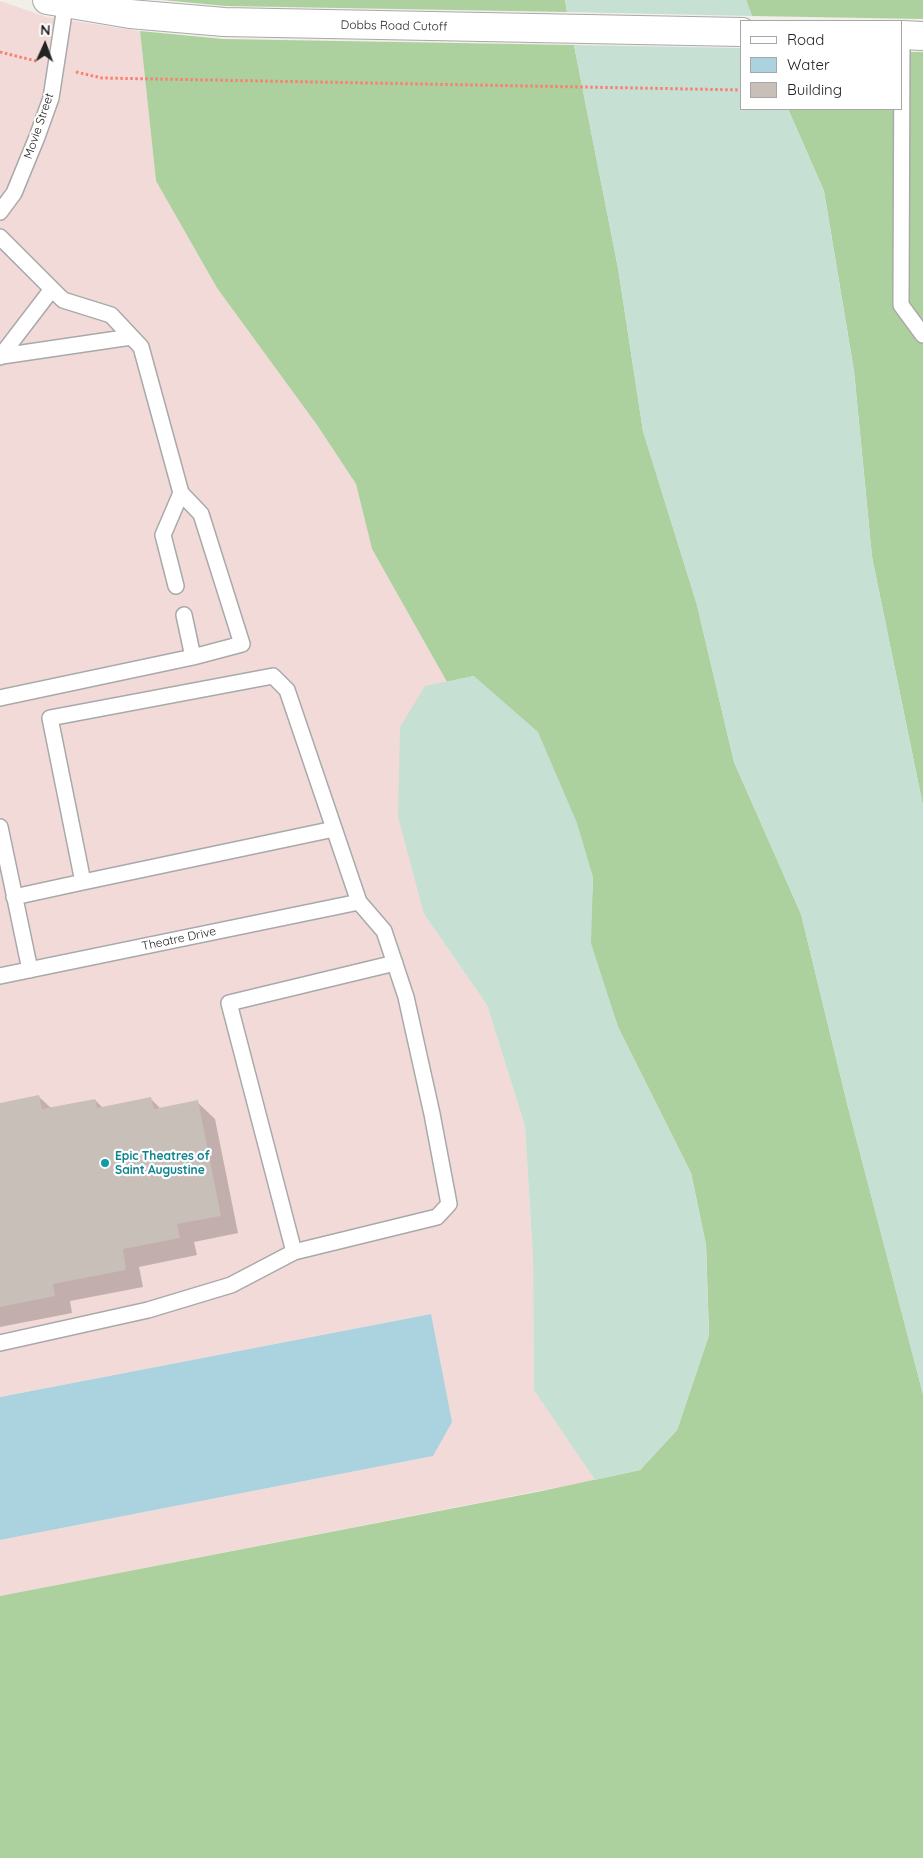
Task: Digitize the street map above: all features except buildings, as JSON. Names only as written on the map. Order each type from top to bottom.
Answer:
[{"type":"street","name":"Dobbs Road Cutoff","points":[[59,1],[130,14],[224,22],[740,32]]},
{"type":"street","points":[[903,35],[923,36]]},
{"type":"lane","name":"Movie Street","points":[[0,212],[14,193],[51,98],[59,1]]},
{"type":"lane","points":[[902,110],[901,305],[923,335]]},
{"type":"lane","points":[[0,237],[63,300],[111,315],[141,347],[181,493],[201,514],[242,644],[193,657],[0,698]]},
{"type":"lane","points":[[1,356],[52,289]]},
{"type":"lane","points":[[1,356],[131,337]]},
{"type":"lane","points":[[176,586],[164,534],[181,493]]},
{"type":"lane","points":[[184,615],[193,657]]},
{"type":"lane","points":[[0,1343],[148,1310],[231,1285],[294,1252],[437,1217],[449,1204],[432,1114],[408,1006],[384,931],[359,902],[287,690],[273,676],[50,718],[83,882]]},
{"type":"lane","points":[[0,827],[30,970]]},
{"type":"lane","points":[[14,897],[334,829]]},
{"type":"lane","name":"Theatre Drive","points":[[0,976],[359,902]]},
{"type":"lane","points":[[294,1252],[229,1003],[394,963]]},
{"type":"path","points":[[0,52],[102,78],[740,90]]},
{"type":"shaded area","points":[[0,1],[47,17],[140,31],[156,181],[217,288],[317,425],[356,484],[372,549],[447,682],[425,687],[424,914],[487,1005],[525,1126],[533,1258],[534,1389],[595,1480],[0,1596],[0,1540],[433,1456],[431,1314],[0,1397]]},
{"type":"green space","points":[[162,0],[565,0],[567,12],[225,6]]},
{"type":"green space","points":[[565,0],[746,0],[752,16],[567,12]]},
{"type":"green space","points":[[746,0],[923,0],[923,19],[752,16]]},
{"type":"green space","points":[[140,31],[223,39],[574,45],[618,268],[643,431],[697,605],[734,762],[801,914],[848,1107],[923,1394],[923,1858],[0,1858],[0,1596],[537,1492],[640,1470],[677,1430],[709,1335],[706,1245],[691,1173],[618,1027],[590,943],[593,877],[474,676],[447,682],[372,549],[356,484],[317,425],[217,288],[156,181]]},
{"type":"green space","points":[[574,45],[740,48],[740,110],[788,110],[824,191],[854,371],[872,557],[923,806],[923,1394],[848,1107],[801,914],[734,762],[697,605],[643,431],[618,268]]},
{"type":"green space","points":[[903,52],[923,52],[923,806],[872,557],[854,371],[824,191],[788,110],[903,110]]},
{"type":"green space","points":[[474,676],[538,732],[577,823],[593,877],[591,943],[618,1027],[691,1173],[706,1245],[709,1335],[677,1430],[640,1470],[595,1480],[534,1390],[533,1258],[525,1126],[487,1005],[424,914],[398,817],[400,727],[425,686]]},
{"type":"water","points":[[431,1314],[452,1422],[433,1456],[0,1540],[0,1397]]},
{"type":"place","name":"Epic Theatres of Saint Augustine","points":[[105,1163]]}]
